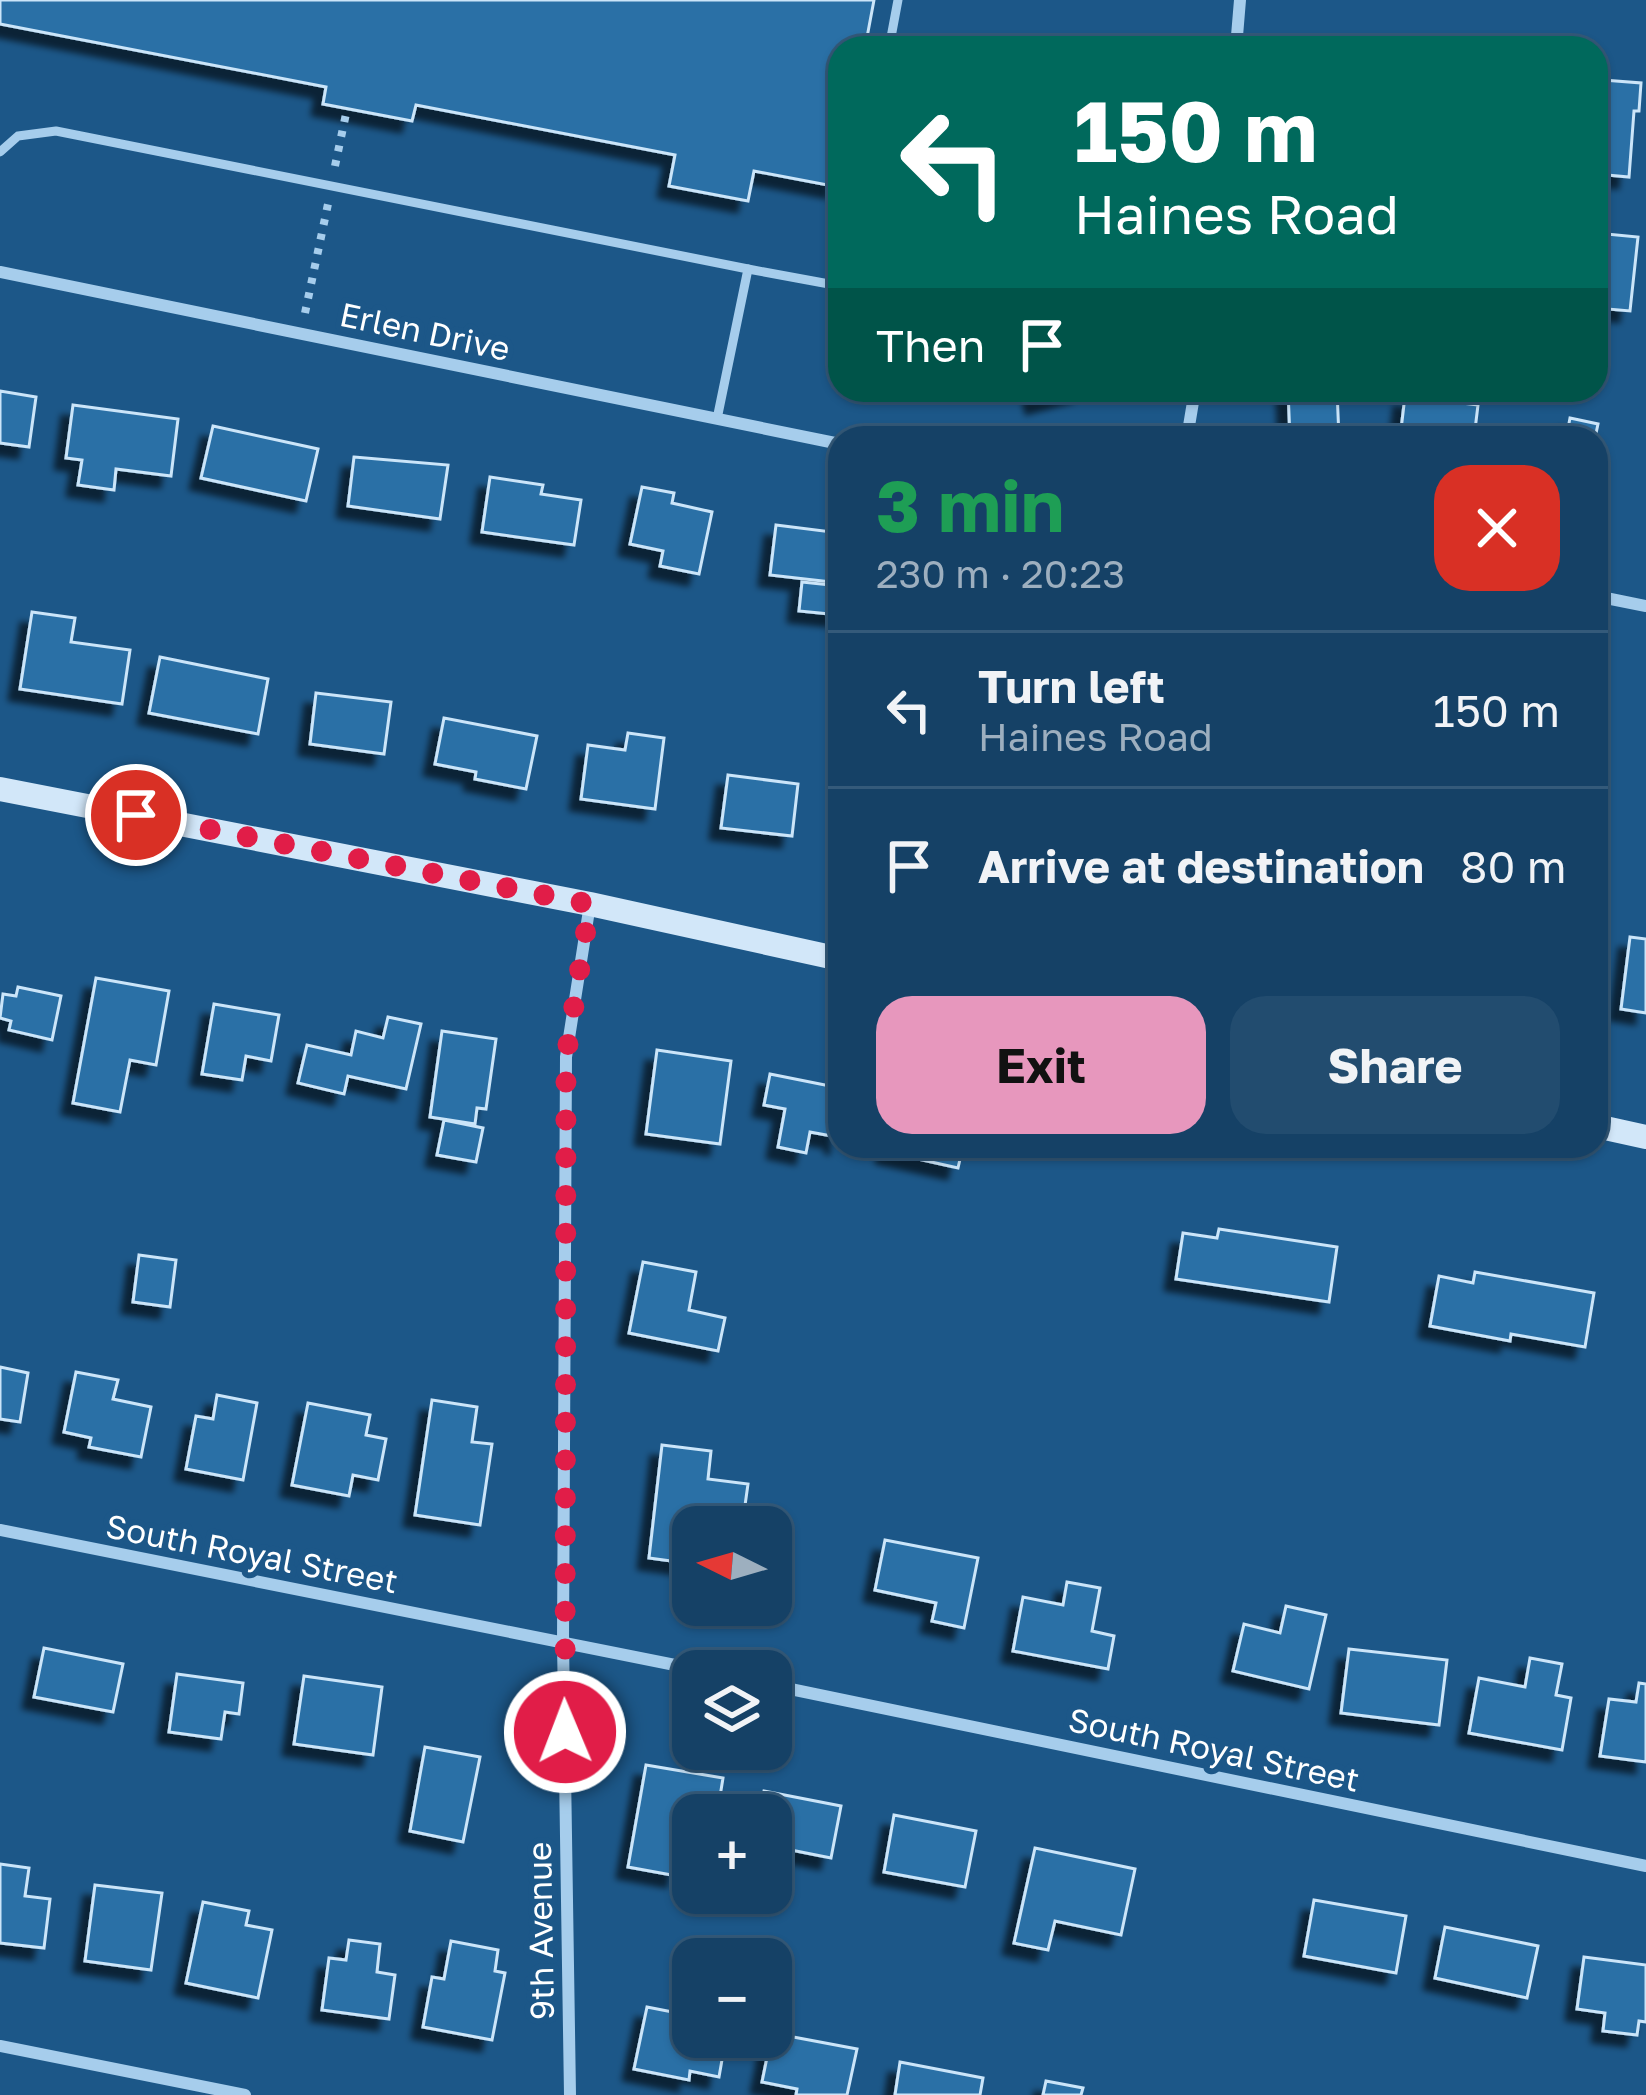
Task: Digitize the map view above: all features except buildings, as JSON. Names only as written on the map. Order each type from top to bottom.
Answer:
[{"type":"main road","points":[[0,789],[590,904],[828,956]]},
{"type":"main road","points":[[1608,1129],[1646,1137]]},
{"type":"street","points":[[1237,36],[1240,0]]},
{"type":"street","name":"Erlen Drive","points":[[0,272],[828,442]]},
{"type":"street","points":[[1608,598],[1646,606]]},
{"type":"street","name":"9th Avenue","points":[[570,2095],[563,1642],[566,1057],[590,904]]},
{"type":"street","name":"South Royal Street","points":[[0,1530],[672,1664]]},
{"type":"street","name":"South Royal Street","points":[[792,1689],[1646,1866]]},
{"type":"street","points":[[0,2046],[245,2095]]},
{"type":"lane","points":[[891,36],[898,0]]},
{"type":"lane","points":[[0,152],[18,136],[56,130],[828,284]]},
{"type":"lane","points":[[717,419],[748,269]]},
{"type":"path","points":[[301,334],[347,109]]},
{"type":"route","points":[[136,815],[590,904],[566,1057],[565,1732]]}]
